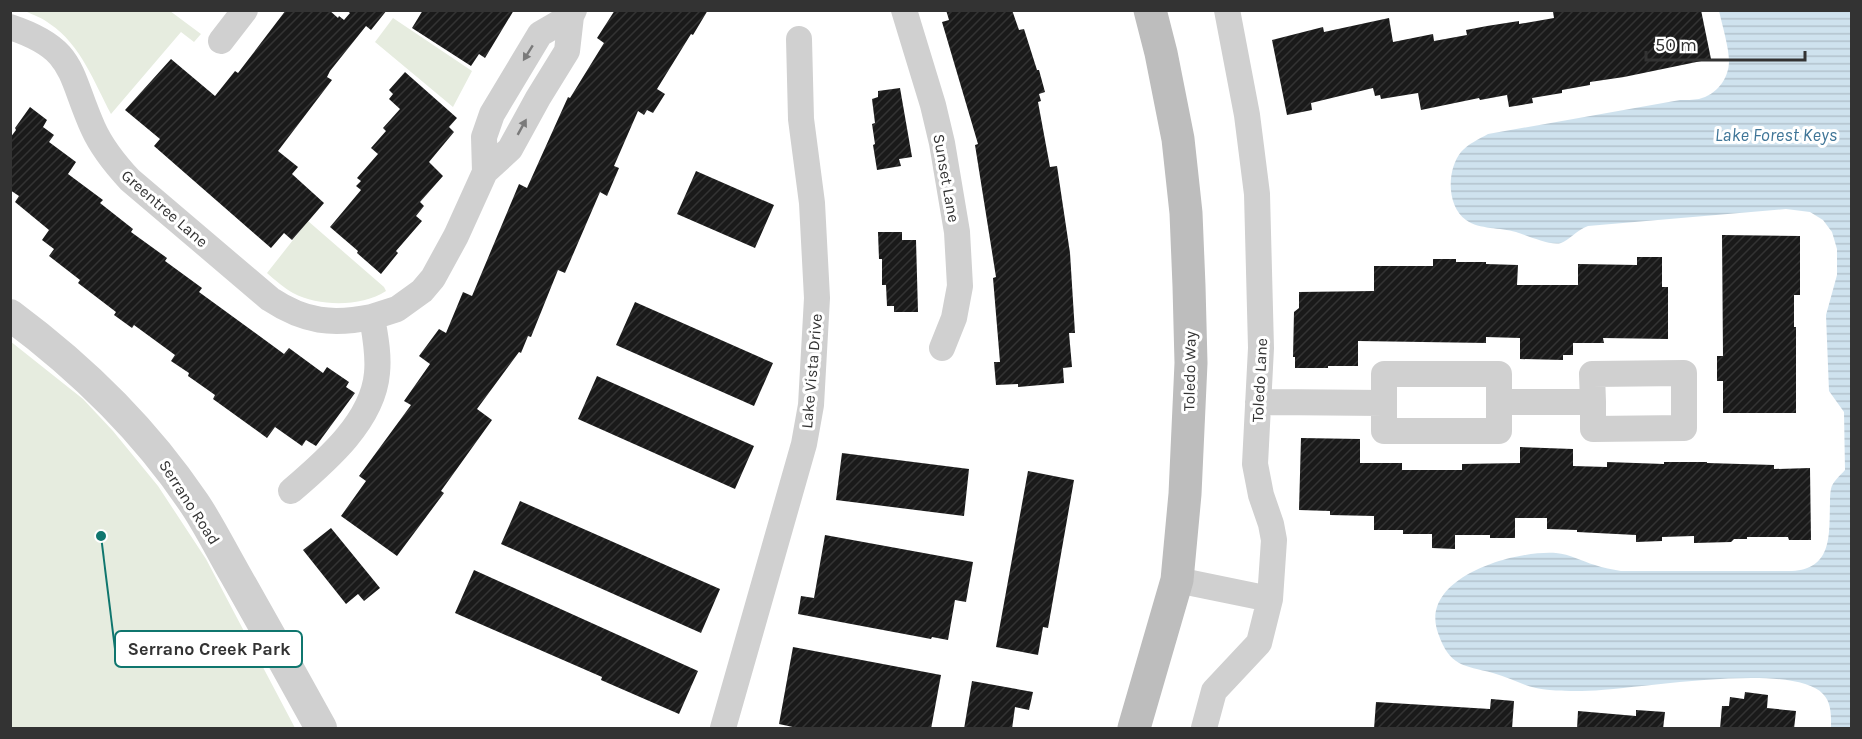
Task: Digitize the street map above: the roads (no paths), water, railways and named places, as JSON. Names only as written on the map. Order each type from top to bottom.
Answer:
[{"type":"main road","name":"Toledo Way","points":[[1134,729],[1177,580],[1187,465],[1191,363],[1186,213],[1178,139],[1150,10]]},
{"type":"street","points":[[221,41],[245,10]]},
{"type":"street","name":"Sunset Lane","points":[[904,10],[933,105],[957,232],[960,286],[954,318],[942,348]]},
{"type":"street","name":"Toledo Lane","points":[[1204,729],[1214,691],[1259,643],[1270,599],[1274,540],[1255,464],[1261,348],[1257,195],[1232,11]]},
{"type":"street","name":"Greentree Lane","points":[[10,27],[43,40],[66,61],[74,76],[93,129],[115,164],[130,180],[270,299],[285,309],[308,318],[343,321],[372,317],[397,309],[422,291],[433,278],[456,236],[485,172],[484,137],[492,114],[540,34],[572,13]]},
{"type":"street","name":"Lake Vista Drive","points":[[723,729],[804,444],[811,405],[817,298],[812,203],[801,119],[799,39]]},
{"type":"street","name":"Serrano Road","points":[[10,315],[38,335],[88,381],[137,429],[167,466],[195,504],[321,729]]},
{"type":"street","points":[[291,491],[320,467],[367,408],[378,372],[372,317]]},
{"type":"street","points":[[1384,374],[1499,374],[1499,431],[1384,431],[1384,403],[1384,374]]},
{"type":"street","points":[[1258,402],[1384,403]]},
{"type":"street","points":[[1499,402],[1593,402]]},
{"type":"street","points":[[1177,580],[1270,599]]},
{"type":"water","name":"Lake Forest Keys","points":[[1719,11],[1851,11],[1851,728],[1831,728],[1830,710],[1826,698],[1805,684],[1779,679],[1746,678],[1605,690],[1541,689],[1459,663],[1447,652],[1438,633],[1436,613],[1442,596],[1456,582],[1474,571],[1518,556],[1556,553],[1621,571],[1792,571],[1805,569],[1822,557],[1828,538],[1831,489],[1845,470],[1844,412],[1829,391],[1826,315],[1837,275],[1837,249],[1832,232],[1823,220],[1810,212],[1786,209],[1588,226],[1564,242],[1556,244],[1510,230],[1472,223],[1459,214],[1452,197],[1451,177],[1456,159],[1467,147],[1488,134],[1680,100],[1699,99],[1711,94],[1724,80],[1729,61]]},
{"type":"place","name":"Serrano Creek Park","points":[[101,536]]}]
